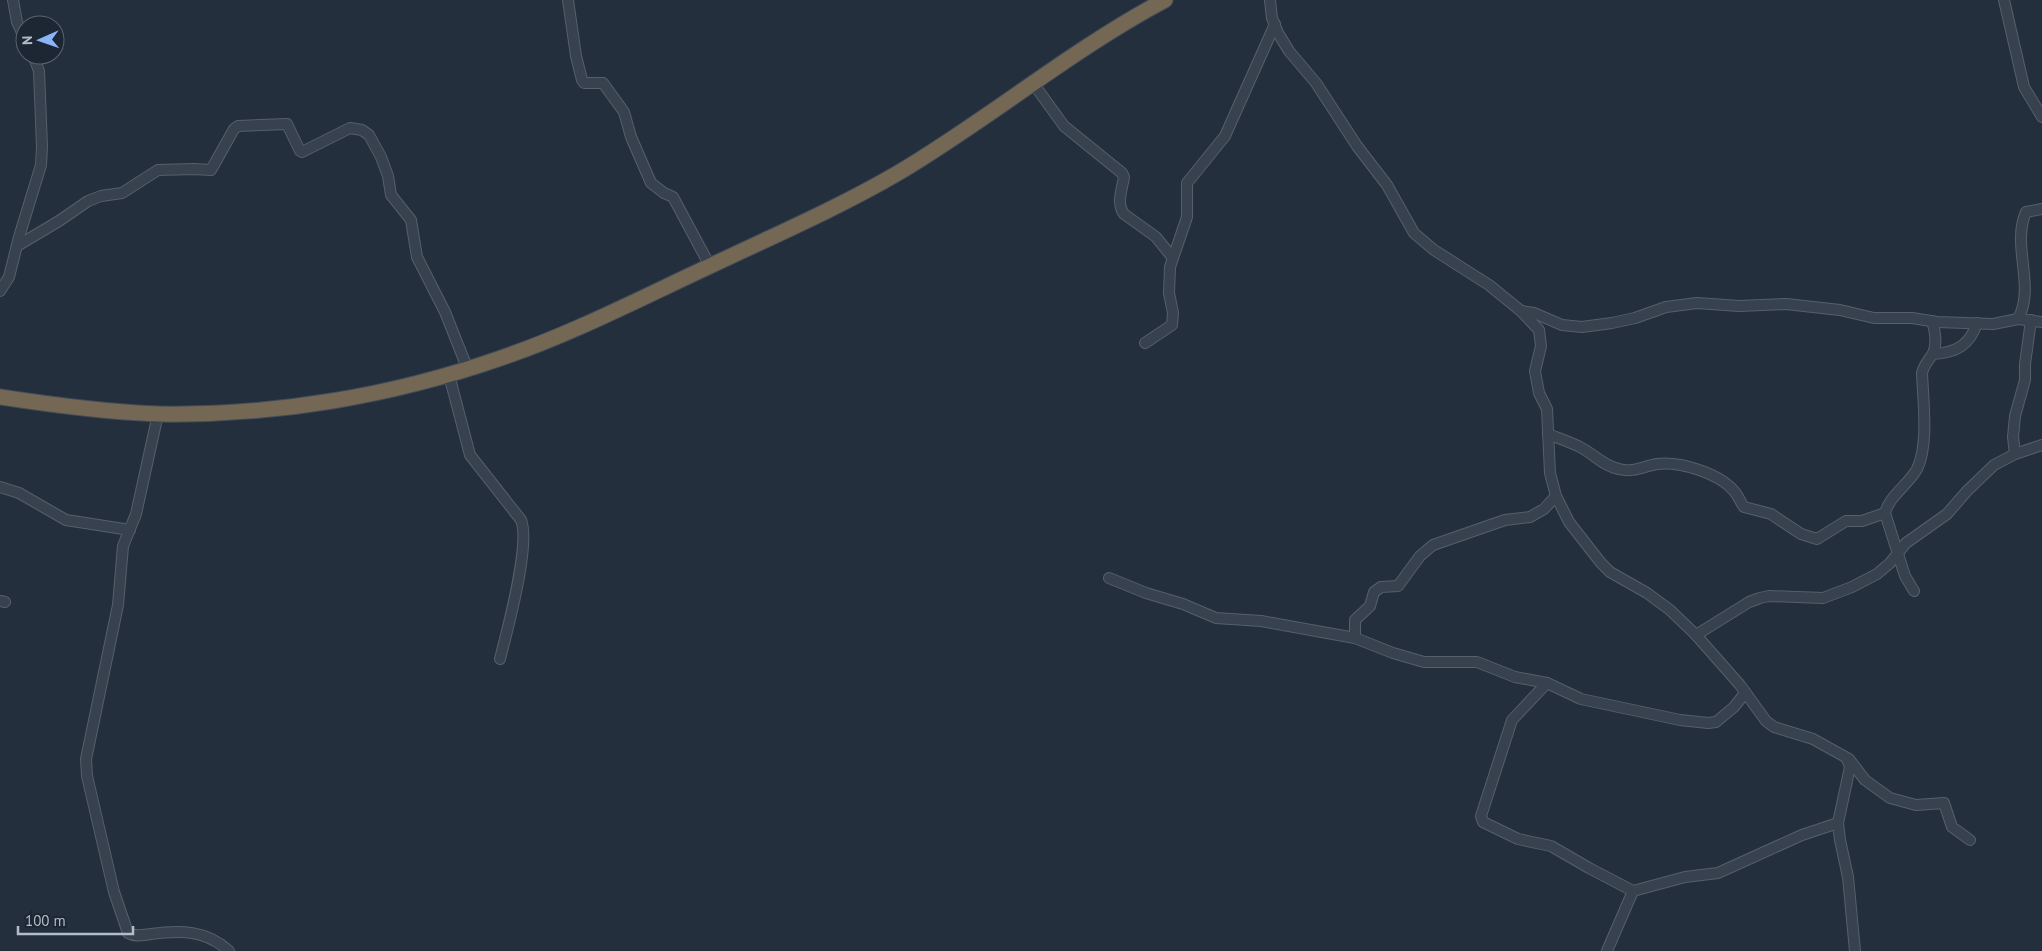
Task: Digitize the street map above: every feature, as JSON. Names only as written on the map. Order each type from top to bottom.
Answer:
[{"type":"highway","points":[[0,397],[96,409],[158,414],[266,410],[365,395],[468,370],[506,357],[611,314],[820,214],[892,176],[980,120],[1127,20],[1164,0]]},
{"type":"street","points":[[13,0],[16,15]]},
{"type":"street","points":[[568,0],[576,56],[582,80],[584,83],[603,83],[624,112],[631,137],[651,183],[664,194],[673,197],[710,266]]},
{"type":"street","points":[[1270,0],[1274,24],[1289,51],[1316,83],[1357,146],[1387,185],[1414,233],[1447,259],[1477,276],[1521,311],[1539,330],[1541,346],[1535,371],[1539,393],[1547,409],[1550,473],[1556,496],[1574,531],[1606,568],[1647,593],[1670,610],[1696,635],[1766,721],[1774,727],[1812,739],[1851,761],[1865,780],[1890,798],[1907,803],[1925,805],[1944,803],[1952,827],[1970,840]]},
{"type":"street","points":[[2004,0],[2024,87],[2042,117]]},
{"type":"street","points":[[1145,343],[1172,325],[1173,313],[1169,293],[1169,278],[1172,257],[1187,217],[1187,183],[1225,136],[1274,24]]},
{"type":"street","points":[[0,291],[9,278],[42,158],[39,71],[37,65]]},
{"type":"street","points":[[1033,83],[1064,126],[1122,173],[1124,177],[1119,204],[1120,209],[1162,242],[1172,257]]},
{"type":"street","points":[[17,246],[88,201],[101,196],[122,193],[152,173],[166,170],[211,170],[234,129],[238,126],[287,124],[302,152],[350,128],[362,130],[369,135],[381,157],[388,176],[391,195],[411,220],[417,257],[445,312],[468,370]]},
{"type":"street","points":[[2018,319],[2023,309],[2024,284],[2020,229],[2026,212],[2042,209]]},
{"type":"street","points":[[1521,311],[1534,313],[1562,325],[1572,327],[1590,327],[1612,323],[1635,318],[1666,307],[1697,303],[1739,306],[1786,304],[1840,310],[1874,318],[1993,324],[2018,319],[2042,322]]},
{"type":"street","points":[[2015,454],[2015,416],[2025,380],[2025,364],[2031,320]]},
{"type":"street","points":[[1914,591],[1906,580],[1886,513],[1891,501],[1913,475],[1921,459],[1924,428],[1922,373],[1923,368],[1933,354],[1935,337],[1932,321]]},
{"type":"street","points":[[1933,354],[1950,352],[1963,347],[1972,336],[1978,323]]},
{"type":"street","points":[[449,375],[470,455],[521,520],[524,529],[522,559],[500,659]]},
{"type":"street","points":[[158,414],[136,514],[123,546],[118,605],[86,759],[87,776],[114,892],[128,933],[134,936],[166,932],[192,932],[211,938],[229,951]]},
{"type":"street","points":[[1548,434],[1578,446],[1603,464],[1620,470],[1632,470],[1669,463],[1706,472],[1732,489],[1744,507],[1772,514],[1793,530],[1814,539],[1822,538],[1844,522],[1862,521],[1886,513]]},
{"type":"street","points":[[1696,635],[1743,606],[1760,598],[1769,596],[1823,598],[1852,587],[1881,571],[1915,536],[1948,514],[1967,491],[1994,465],[2015,454],[2042,445]]},
{"type":"street","points":[[0,487],[19,493],[66,520],[130,530]]},
{"type":"street","points":[[1355,638],[1355,620],[1370,606],[1374,592],[1381,587],[1398,586],[1426,550],[1441,541],[1505,520],[1532,516],[1544,509],[1556,496]]},
{"type":"street","points":[[1108,578],[1146,593],[1189,606],[1216,618],[1261,621],[1355,638],[1392,653],[1424,662],[1469,661],[1490,666],[1523,680],[1547,683],[1582,699],[1680,720],[1716,722],[1734,707],[1745,693]]},
{"type":"street","points":[[1547,683],[1510,723],[1504,749],[1494,771],[1481,816],[1481,820],[1494,829],[1518,839],[1551,846],[1633,891],[1685,877],[1718,874],[1802,835],[1838,823]]},
{"type":"street","points":[[1847,759],[1850,767],[1838,823],[1848,877],[1855,951]]},
{"type":"street","points":[[1607,951],[1633,891]]}]
